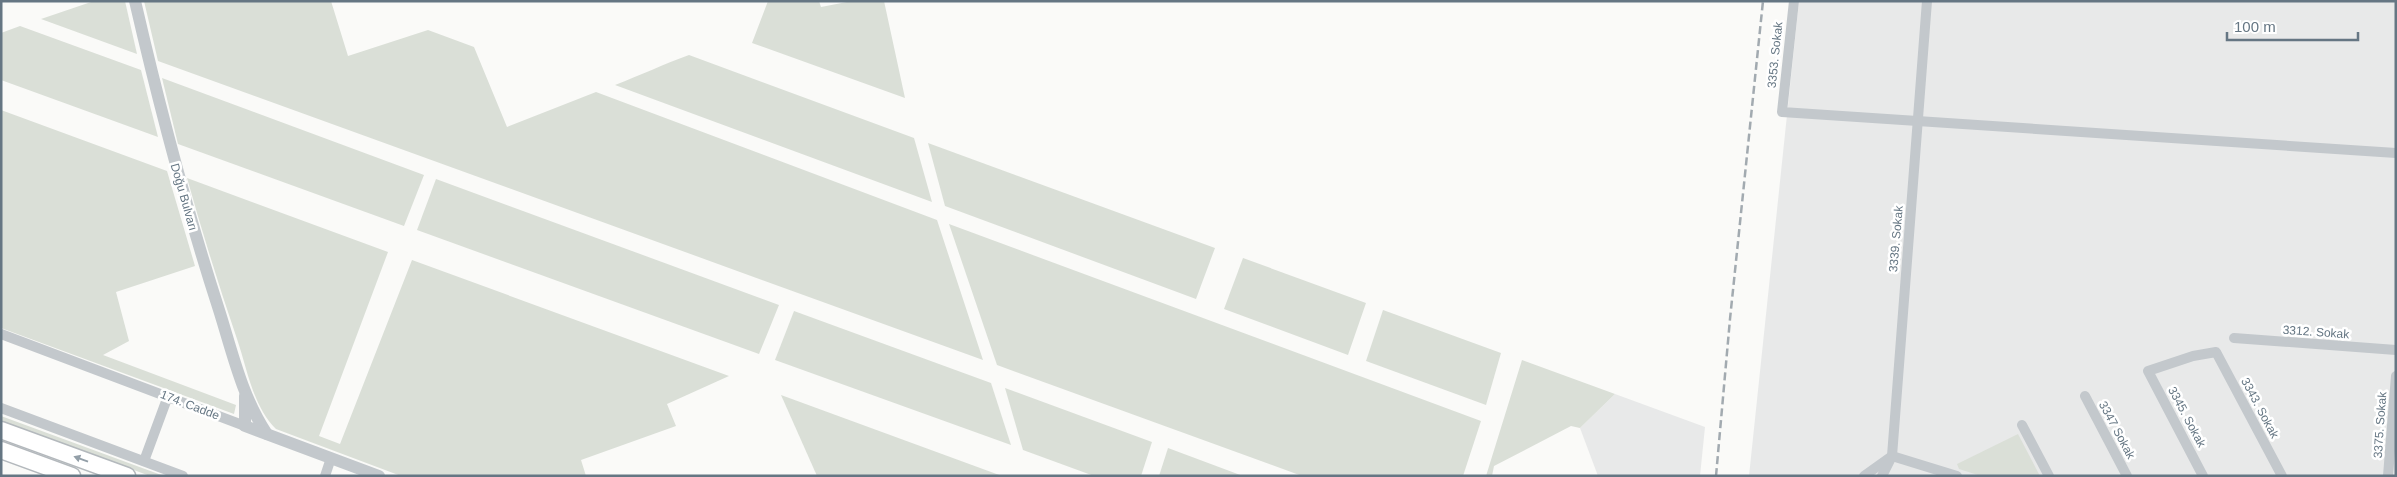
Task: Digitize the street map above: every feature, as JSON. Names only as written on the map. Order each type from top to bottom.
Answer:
[{"type":"highway","points":[[1,430],[127,476]]},
{"type":"highway","points":[[1,450],[44,471],[72,476]]},
{"type":"street","name":"Doğu Bulvarı","points":[[135,1],[180,183],[245,391],[267,434]]},
{"type":"street","name":"3353. Sokak","points":[[1794,1],[1782,112],[1918,121]]},
{"type":"street","name":"3339. Sokak","points":[[1882,476],[1892,456],[1926,1]]},
{"type":"street","points":[[1918,121],[2396,153]]},
{"type":"street","name":"174. Cadde","points":[[1,334],[379,476]]},
{"type":"street","name":"3312. Sokak","points":[[2234,338],[2396,350]]},
{"type":"street","name":"3343. Sokak","points":[[2148,370],[2192,356],[2216,352],[2282,476]]},
{"type":"street","name":"3345. Sokak","points":[[2148,370],[2203,476]]},
{"type":"street","name":"3375. Sokak","points":[[2388,476],[2396,376]]},
{"type":"street","name":"Doğu Bulvarı","points":[[245,391],[245,426]]},
{"type":"street","points":[[144,461],[168,396]]},
{"type":"street","name":"3347 Sokak","points":[[2085,396],[2127,476]]},
{"type":"street","points":[[1,408],[183,476]]},
{"type":"street","points":[[2022,424],[2049,476]]},
{"type":"street","points":[[1864,476],[1892,456],[1952,475]]},
{"type":"street","points":[[325,476],[331,458]]},
{"type":"shaded area","points":[[94,1],[125,1],[137,54],[41,19]]},
{"type":"shaded area","points":[[144,1],[331,1],[348,56],[428,30],[474,47],[507,127],[596,92],[937,220],[983,360],[158,61]]},
{"type":"shaded area","points":[[768,1],[819,1],[821,7],[852,1],[884,1],[905,98],[752,43]]},
{"type":"shaded area","points":[[1799,1],[2396,1],[2396,476],[1749,476]]},
{"type":"shaded area","points":[[20,26],[141,70],[158,137],[1,80],[1,33]]},
{"type":"shaded area","points":[[689,55],[914,138],[932,202],[615,85]]},
{"type":"shaded area","points":[[162,78],[424,175],[404,226],[178,144]]},
{"type":"shaded area","points":[[1,110],[167,171],[195,266],[116,292],[129,341],[103,355],[236,405],[234,414],[1,328]]},
{"type":"shaded area","points":[[928,143],[1215,248],[1196,299],[945,206]]},
{"type":"shaded area","points":[[187,178],[388,252],[319,436],[340,444],[412,260],[729,376],[667,404],[676,426],[581,460],[586,476],[401,476],[276,429],[268,420],[256,399]]},
{"type":"shaded area","points":[[436,179],[779,305],[759,354],[417,230]]},
{"type":"shaded area","points":[[949,224],[1481,421],[1463,476],[1302,476],[997,365]]},
{"type":"shaded area","points":[[1243,258],[1366,303],[1348,355],[1224,309]]},
{"type":"shaded area","points":[[1383,310],[1501,353],[1486,405],[1366,361]]},
{"type":"shaded area","points":[[794,311],[991,383],[1011,445],[775,360]]},
{"type":"shaded area","points":[[1522,360],[1615,394],[1580,428],[1571,426],[1494,466],[1492,476],[1486,476]]},
{"type":"shaded area","points":[[1005,388],[1152,442],[1141,476],[1094,476],[1023,450]]},
{"type":"shaded area","points":[[1615,394],[1705,427],[1700,476],[1598,476],[1580,428]]},
{"type":"shaded area","points":[[781,395],[1002,476],[817,476]]},
{"type":"shaded area","points":[[1,416],[164,476],[150,476],[1,421]]},
{"type":"shaded area","points":[[2018,434],[2040,476],[1981,476],[1959,469],[1957,464]]},
{"type":"shaded area","points":[[1168,448],[1243,476],[1159,476]]},
{"type":"railway","points":[[1716,476],[1730,319],[1763,1]]}]
